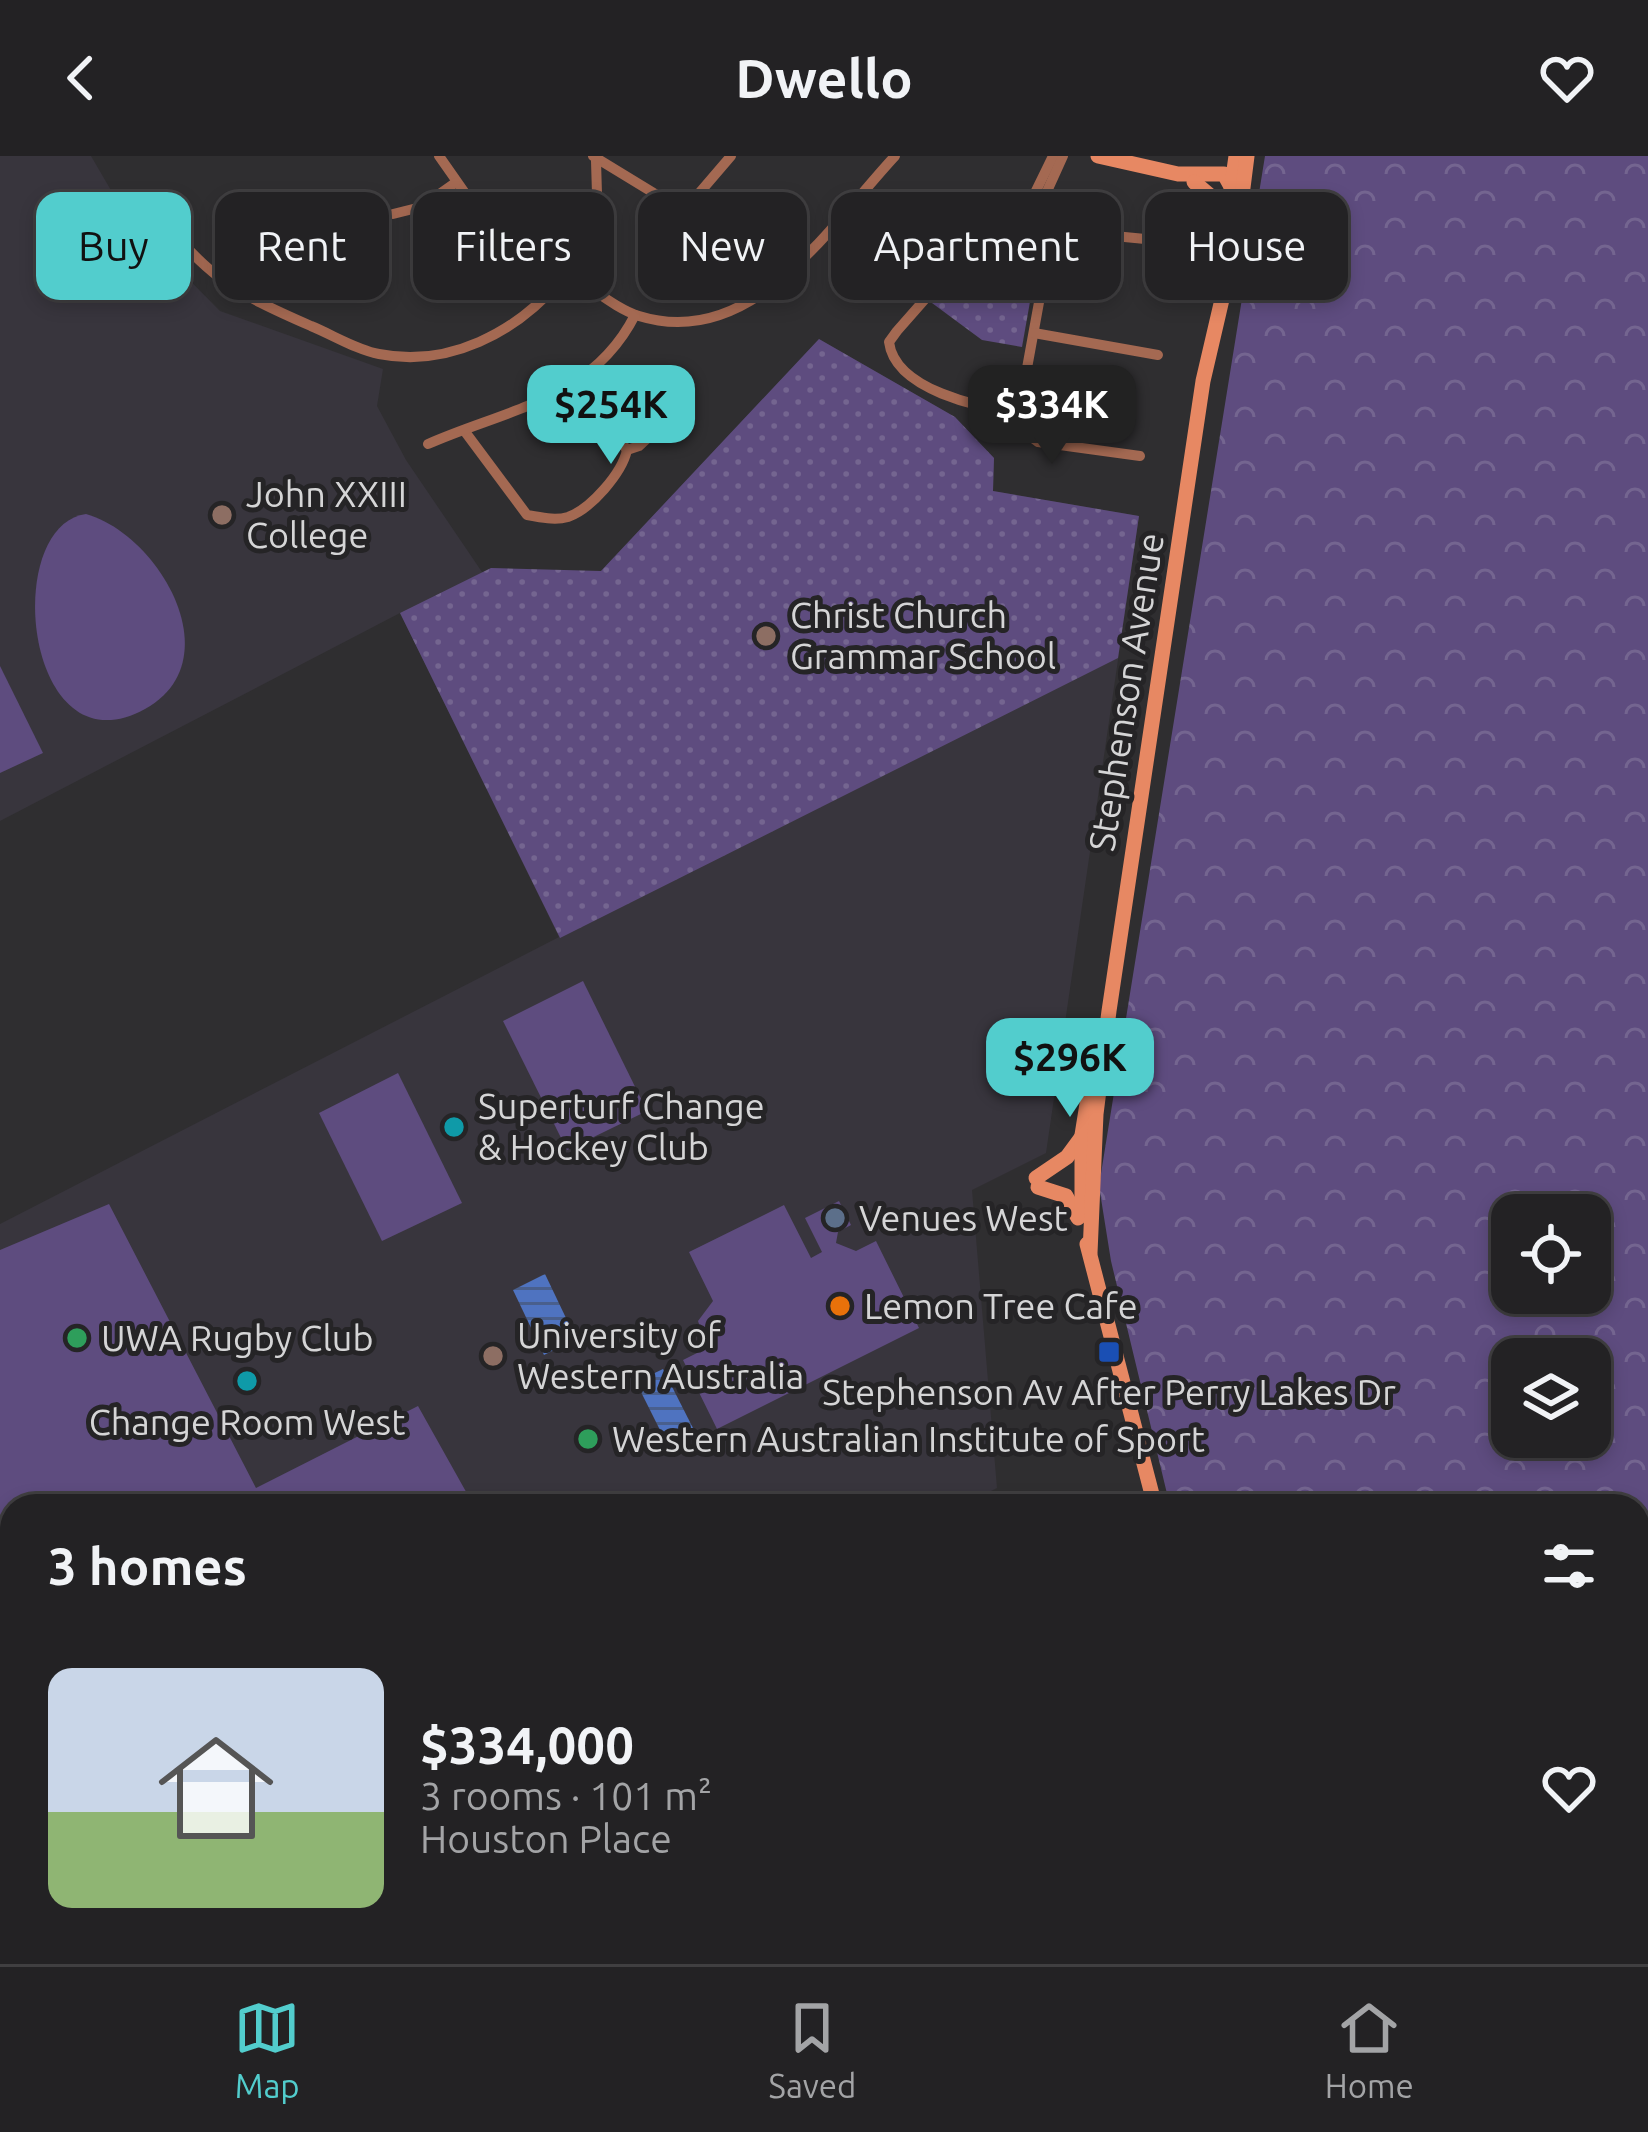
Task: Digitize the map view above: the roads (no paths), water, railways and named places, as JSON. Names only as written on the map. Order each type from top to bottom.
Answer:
[{"type":"main road","points":[[1098,156],[1178,174],[1224,174],[1235,192]]},
{"type":"main road","name":"Stephenson Avenue","points":[[1231,192],[1236,156]]},
{"type":"main road","points":[[1232,185],[1246,156]]},
{"type":"main road","name":"Stephenson Avenue","points":[[1242,192],[1246,156]]},
{"type":"main road","points":[[1178,174],[1209,192]]},
{"type":"main road","points":[[1194,182],[1232,185]]},
{"type":"main road","name":"Stephenson Avenue","points":[[1216,300],[1216,310]]},
{"type":"main road","name":"Stephenson Avenue","points":[[1090,1253],[1096,1114],[1109,1011],[1218,300]]},
{"type":"main road","name":"Stephenson Avenue","points":[[1109,1011],[1100,1032],[1082,1135],[1083,1232],[1152,1494]]},
{"type":"main road","points":[[1082,1135],[1067,1157],[1037,1183],[1068,1198],[1083,1232]]},
{"type":"street","points":[[439,156],[462,192]]},
{"type":"street","points":[[596,158],[675,206],[694,198],[731,156]]},
{"type":"street","points":[[611,300],[635,315],[680,324],[726,316],[772,290],[895,156]]},
{"type":"street","points":[[1037,192],[1053,156]]},
{"type":"street","points":[[1039,192],[1063,156]]},
{"type":"street","points":[[596,158],[597,192]]},
{"type":"street","points":[[393,214],[421,208],[454,183]]},
{"type":"street","points":[[191,247],[236,294],[378,354],[450,350],[497,336],[530,315],[543,300]]},
{"type":"street","points":[[925,300],[889,342],[898,364],[954,401],[1019,412]]},
{"type":"street","points":[[1039,300],[1019,412],[1022,430],[1038,442],[1140,456]]},
{"type":"street","points":[[428,444],[466,433],[579,384],[622,341],[635,315]]},
{"type":"street","points":[[1034,333],[1158,355]]},
{"type":"street","points":[[466,433],[527,515],[572,516],[623,468],[627,450],[579,384]]},
{"type":"street","points":[[627,450],[639,446],[669,418]]},
{"type":"water","points":[[545,1274],[576,1339],[544,1355],[513,1290]]},
{"type":"water","points":[[663,1369],[694,1430],[667,1444],[636,1382]]},
{"type":"place","name":"John XXIII College","points":[[222,515]]},
{"type":"place","name":"Christ Church Grammar School","points":[[766,636]]},
{"type":"place","name":"Superturf Change & Hockey Club","points":[[454,1127]]},
{"type":"place","name":"Venues West","points":[[835,1218]]},
{"type":"place","name":"Lemon Tree Cafe","points":[[840,1306]]},
{"type":"place","name":"UWA Rugby Club","points":[[77,1338]]},
{"type":"place","name":"Stephenson Av After Perry Lakes Dr","points":[[1109,1352]]},
{"type":"place","name":"University of Western Australia","points":[[493,1356]]},
{"type":"place","name":"Change Room West","points":[[247,1381]]},
{"type":"place","name":"Western Australian Institute of Sport","points":[[588,1439]]}]
